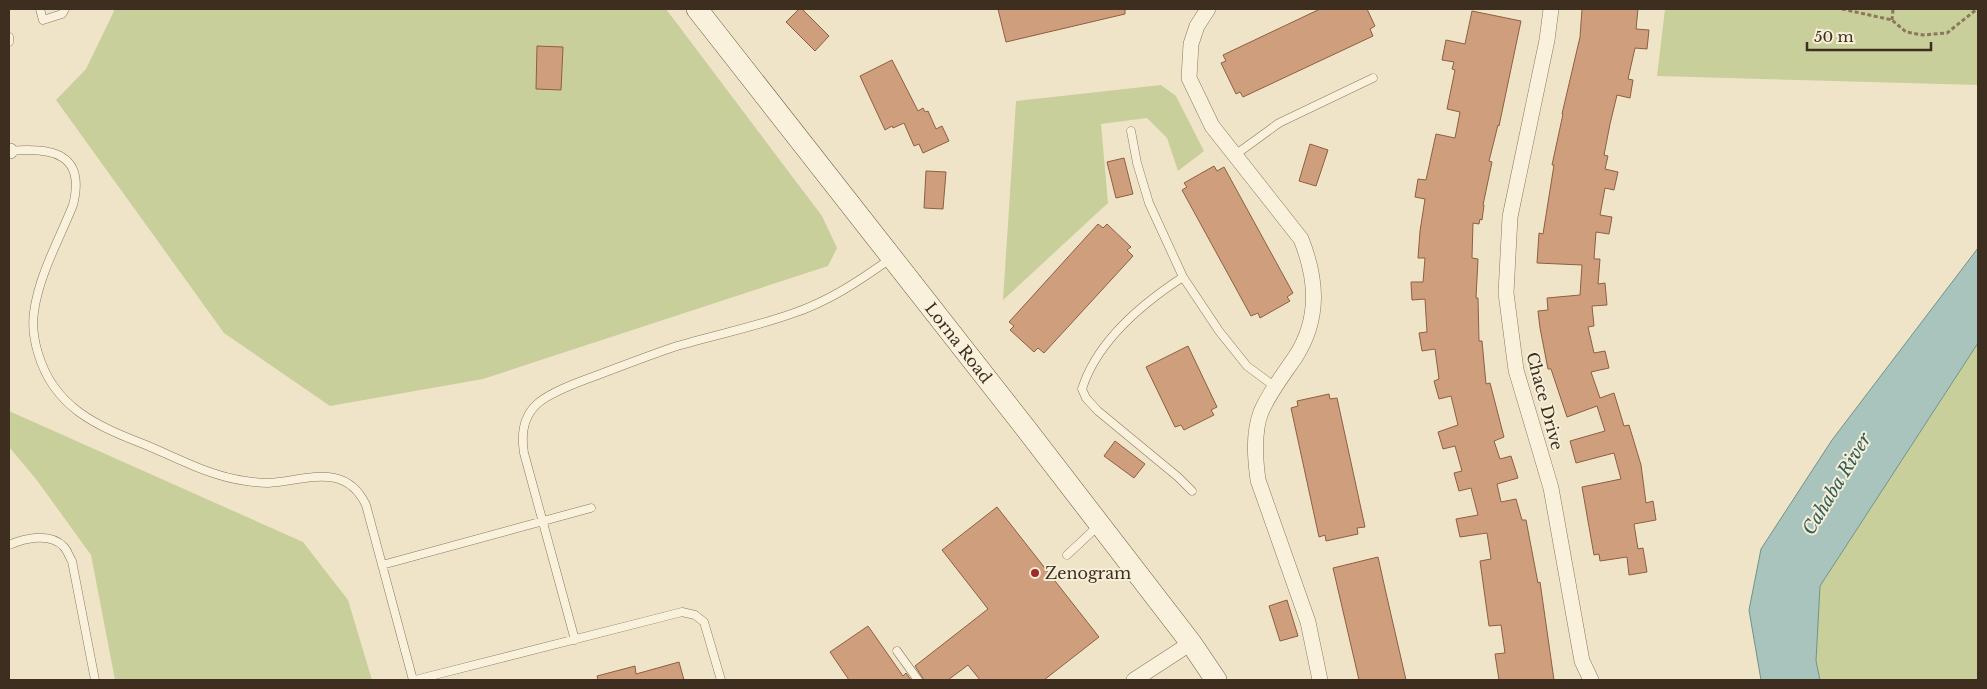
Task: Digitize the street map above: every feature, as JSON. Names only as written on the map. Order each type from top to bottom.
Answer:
[{"type":"street","name":"Lorna Road","points":[[697,9],[1100,525],[1191,643],[1216,680]]},
{"type":"street","points":[[1208,9],[1197,26],[1191,44],[1190,78],[1212,126],[1301,239],[1310,261],[1313,277],[1312,318],[1297,354],[1274,386],[1261,413],[1255,458],[1258,480],[1308,622],[1320,680]]},
{"type":"street","name":"Chace Drive","points":[[1551,9],[1547,40],[1510,217],[1506,293],[1516,370],[1550,488],[1582,661],[1591,680]]},
{"type":"street","points":[[1134,680],[1191,643]]},
{"type":"lane","points":[[40,9],[43,20],[62,14],[65,9]]},
{"type":"lane","points":[[9,37],[9,42]]},
{"type":"lane","points":[[1235,155],[1279,123],[1374,78]]},
{"type":"lane","points":[[1131,131],[1137,162],[1149,203],[1183,276],[1219,331],[1246,366],[1274,386]]},
{"type":"lane","points":[[9,151],[32,149],[60,155],[72,166],[75,174],[76,193],[73,205],[39,289],[34,314],[34,338],[48,380],[63,399],[85,417],[108,430],[219,474],[243,480],[268,483],[324,476],[336,478],[349,484],[361,493],[366,504],[414,680],[682,612],[695,615],[704,622],[721,680]]},
{"type":"lane","points":[[575,640],[522,441],[526,420],[538,402],[583,380],[667,350],[790,315],[808,308],[851,286],[893,258]]},
{"type":"lane","points":[[1183,276],[1155,295],[1131,317],[1109,342],[1086,378],[1082,389],[1086,398],[1098,411],[1178,477],[1192,491]]},
{"type":"lane","points":[[382,565],[590,508]]},
{"type":"lane","points":[[1067,555],[1100,525]]},
{"type":"lane","points":[[9,545],[34,537],[51,539],[64,547],[72,561],[95,680]]},
{"type":"lane","points":[[898,650],[918,680]]},
{"type":"path","points":[[1842,9],[1892,20],[1906,32],[1923,35],[1947,33],[1977,9]]},
{"type":"path","points":[[1892,20],[1893,9]]},
{"type":"green space","points":[[115,9],[666,9],[822,216],[837,248],[828,266],[483,379],[330,406],[224,333],[56,100],[86,69]]},
{"type":"green space","points":[[1665,9],[1978,9],[1978,85],[1657,76]]},
{"type":"green space","points":[[1161,85],[1176,96],[1204,151],[1178,171],[1167,138],[1147,118],[1101,124],[1108,203],[1003,300],[1016,101]]},
{"type":"green space","points":[[1978,343],[1978,680],[1820,680],[1816,661],[1820,586]]},
{"type":"green space","points":[[9,411],[303,542],[348,600],[372,680],[115,680],[91,555],[36,479],[9,447]]},
{"type":"water","name":"Cahaba River","points":[[1978,248],[1978,343],[1820,586],[1816,661],[1820,680],[1761,680],[1749,610],[1761,549],[1832,440]]},
{"type":"building","points":[[799,9],[802,9],[829,36],[815,51],[786,22]]},
{"type":"building","points":[[998,9],[1125,9],[1125,14],[1006,42]]},
{"type":"building","points":[[1320,9],[1367,9],[1375,26],[1370,29],[1373,36],[1243,97],[1240,92],[1236,94],[1221,63],[1226,61],[1223,55]]},
{"type":"building","points":[[1582,9],[1638,9],[1636,29],[1649,30],[1647,49],[1635,48],[1628,79],[1633,80],[1630,98],[1617,95],[1610,124],[1604,155],[1608,156],[1605,169],[1618,172],[1614,190],[1605,188],[1600,215],[1612,217],[1609,234],[1596,232],[1594,259],[1600,259],[1598,284],[1605,283],[1607,305],[1592,306],[1594,326],[1588,327],[1594,353],[1605,351],[1609,368],[1591,372],[1600,398],[1614,393],[1624,426],[1629,425],[1641,465],[1646,503],[1653,501],[1656,520],[1634,524],[1638,549],[1643,548],[1647,572],[1629,575],[1627,557],[1600,561],[1599,554],[1594,555],[1582,487],[1621,479],[1614,453],[1576,463],[1570,441],[1605,431],[1597,406],[1567,417],[1551,369],[1548,369],[1538,311],[1548,310],[1547,298],[1580,295],[1582,265],[1537,263],[1539,233],[1543,234],[1554,165],[1552,165],[1580,37]]},
{"type":"building","points":[[1472,11],[1521,21],[1499,126],[1489,161],[1492,162],[1483,205],[1482,220],[1480,219],[1479,224],[1473,223],[1472,258],[1478,259],[1476,298],[1478,298],[1479,341],[1482,341],[1486,384],[1490,383],[1504,437],[1494,441],[1500,459],[1511,456],[1518,478],[1497,484],[1501,502],[1516,499],[1522,520],[1526,520],[1538,583],[1540,582],[1554,680],[1499,680],[1495,654],[1505,653],[1501,625],[1489,626],[1480,561],[1491,559],[1487,533],[1460,537],[1456,519],[1478,515],[1471,488],[1459,491],[1454,473],[1462,471],[1455,446],[1443,449],[1438,432],[1458,425],[1451,396],[1439,399],[1434,381],[1439,379],[1435,349],[1422,351],[1419,333],[1427,332],[1425,299],[1412,300],[1411,282],[1423,282],[1425,258],[1418,258],[1425,199],[1415,197],[1418,179],[1426,180],[1436,134],[1455,138],[1460,112],[1447,109],[1455,70],[1452,69],[1454,62],[1442,60],[1446,40],[1465,44]]},
{"type":"building","points":[[537,46],[563,47],[561,90],[536,89]]},
{"type":"building","points":[[892,60],[918,111],[923,108],[925,112],[928,111],[936,129],[942,126],[949,141],[923,153],[919,144],[914,146],[904,123],[885,130],[860,76]]},
{"type":"building","points":[[1310,144],[1328,150],[1316,186],[1299,181]]},
{"type":"building","points":[[1124,158],[1133,194],[1116,198],[1107,162]]},
{"type":"building","points":[[1214,166],[1217,171],[1224,167],[1293,293],[1287,297],[1290,301],[1260,318],[1258,313],[1251,316],[1182,190],[1187,187],[1184,183]]},
{"type":"building","points":[[926,171],[946,172],[943,209],[924,208]]},
{"type":"building","points":[[1098,224],[1103,228],[1107,224],[1131,247],[1127,250],[1133,256],[1044,353],[1038,348],[1034,352],[1010,330],[1014,326],[1009,322]]},
{"type":"building","points":[[1188,346],[1217,407],[1211,410],[1214,415],[1184,430],[1181,425],[1175,427],[1146,367]]},
{"type":"building","points":[[1329,394],[1330,399],[1337,398],[1365,527],[1357,528],[1358,534],[1326,541],[1325,535],[1319,537],[1291,408],[1298,406],[1297,401]]},
{"type":"building","points":[[1115,441],[1145,464],[1134,478],[1104,456]]},
{"type":"building","points":[[997,507],[1099,637],[1044,680],[980,680],[968,665],[948,680],[924,680],[915,666],[988,609],[942,550]]},
{"type":"building","points":[[1378,557],[1406,680],[1359,680],[1333,568]]},
{"type":"building","points":[[1287,600],[1298,636],[1280,641],[1269,606]]},
{"type":"building","points":[[868,626],[903,676],[906,673],[911,680],[849,680],[830,652]]},
{"type":"building","points":[[679,662],[684,680],[598,680],[597,676],[635,666],[636,674]]},
{"type":"place","name":"Zenogram","points":[[1035,573]]}]
